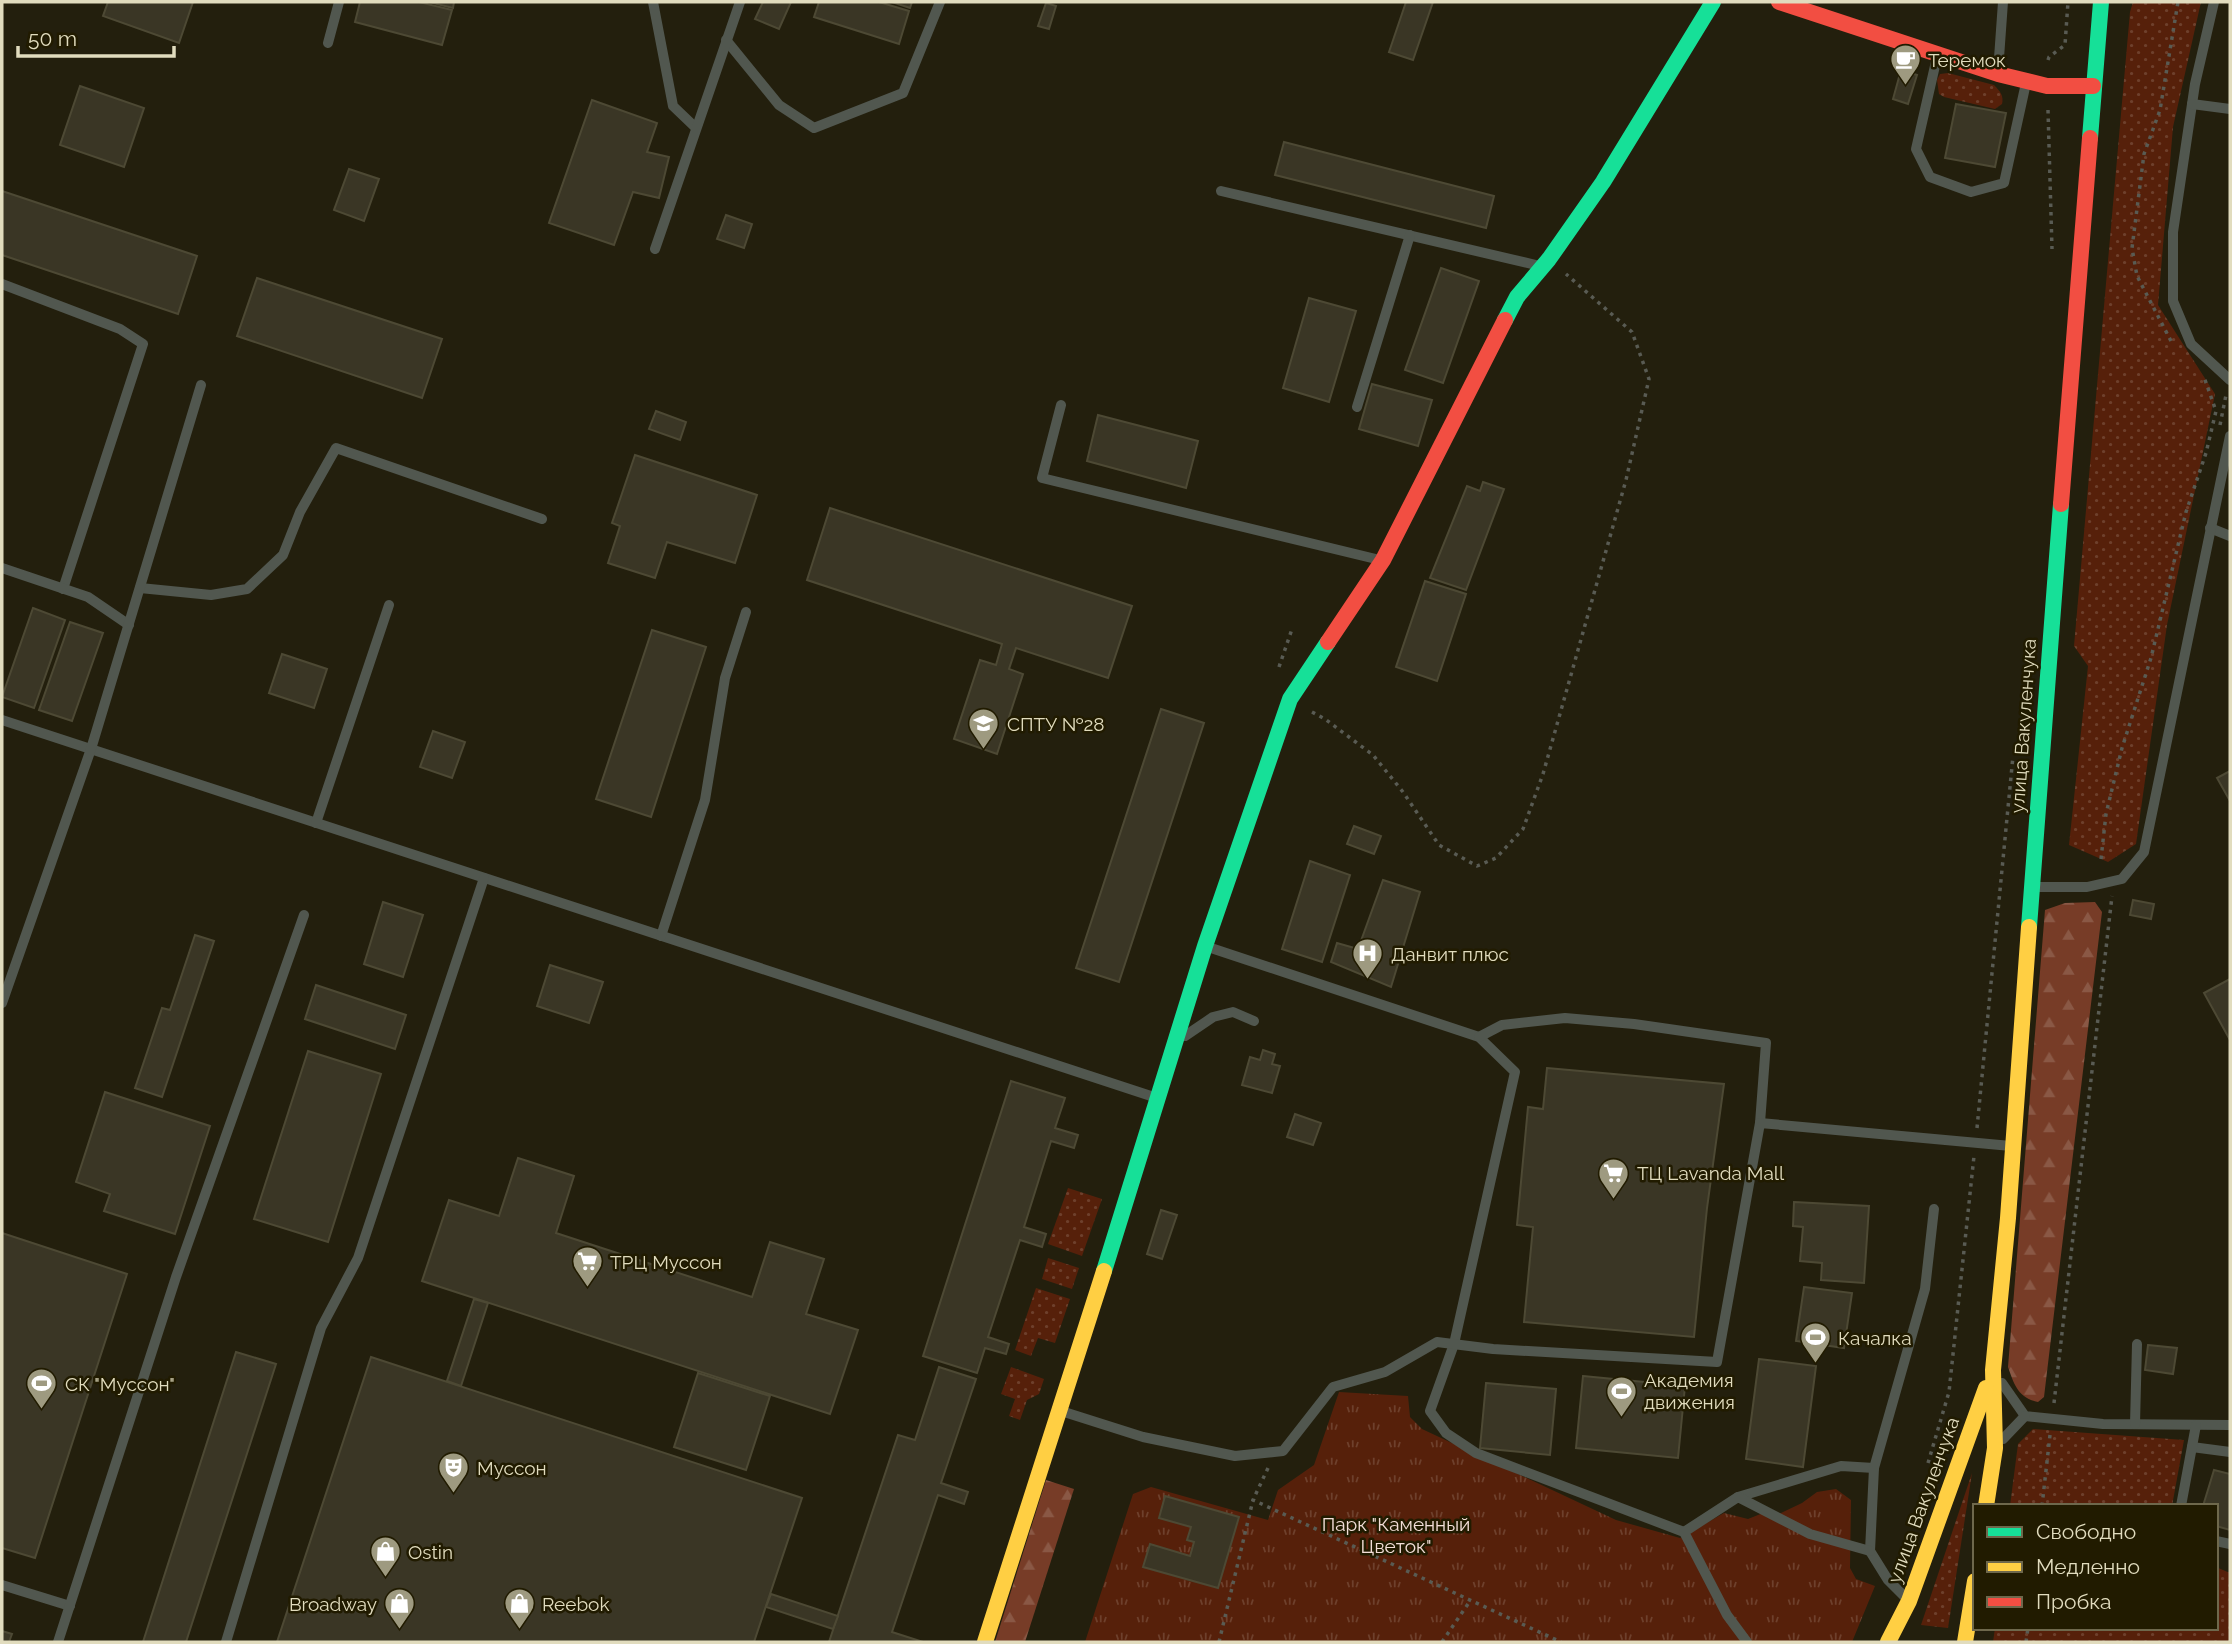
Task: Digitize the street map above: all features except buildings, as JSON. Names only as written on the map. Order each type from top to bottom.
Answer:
[{"type":"street","points":[[985,1642],[1205,946],[1290,699],[1383,560],[1517,297],[1546,262],[1603,182],[1713,2]]},
{"type":"street","points":[[1779,2],[1997,74],[2047,86],[2093,86]]},
{"type":"street","name":"улица Вакуленчука","points":[[1986,1504],[1995,1448],[1993,1370],[2013,1146],[2101,2]]},
{"type":"street","name":"улица Вакуленчука","points":[[1888,1642],[1909,1601],[1993,1370]]},
{"type":"street","points":[[1967,1639],[1973,1596]]},
{"type":"lane","points":[[328,43],[339,2]]},
{"type":"lane","points":[[653,2],[673,106],[696,128]]},
{"type":"lane","points":[[654,249],[740,2]]},
{"type":"lane","points":[[726,40],[779,105],[814,128],[903,93],[940,2]]},
{"type":"lane","points":[[1997,74],[2003,2]]},
{"type":"lane","points":[[2214,2],[2192,104],[2173,232],[2173,301],[2191,344],[2230,380]]},
{"type":"lane","points":[[1938,54],[1916,149],[1930,177],[1971,192],[2004,183],[2026,81]]},
{"type":"lane","points":[[2192,104],[2230,109]]},
{"type":"lane","points":[[1221,191],[1410,235],[1546,262]]},
{"type":"lane","points":[[1357,407],[1410,235]]},
{"type":"lane","points":[[2,284],[120,329],[143,344],[63,589]]},
{"type":"lane","points":[[2,1003],[91,749],[201,385]]},
{"type":"lane","points":[[1061,405],[1042,478],[1383,560]]},
{"type":"lane","points":[[2032,887],[2087,887],[2114,881],[2122,878],[2144,852],[2230,436]]},
{"type":"lane","points":[[140,588],[211,595],[247,589],[283,555],[300,512],[336,448],[542,519]]},
{"type":"lane","points":[[2210,528],[2230,536]]},
{"type":"lane","points":[[2,568],[88,597],[129,625]]},
{"type":"lane","points":[[316,823],[389,605]]},
{"type":"lane","points":[[661,936],[705,800],[725,678],[746,612]]},
{"type":"lane","points":[[2,720],[1157,1098]]},
{"type":"lane","points":[[226,1642],[321,1328],[358,1258],[484,878]]},
{"type":"lane","points":[[58,1642],[176,1278],[304,915]]},
{"type":"lane","points":[[1205,946],[1479,1037],[1515,1072],[1454,1344],[1430,1411],[1446,1433],[1476,1453],[1684,1532],[1727,1615],[1747,1642]]},
{"type":"lane","points":[[1174,1044],[1213,1017],[1233,1012],[1254,1021]]},
{"type":"lane","points":[[1060,1411],[1143,1437],[1235,1457],[1283,1451],[1333,1387],[1385,1372],[1437,1342],[1506,1350],[1717,1362],[1760,1123],[1766,1043],[1634,1024],[1565,1018],[1502,1025],[1479,1037]]},
{"type":"lane","points":[[1760,1123],[2013,1146]]},
{"type":"lane","points":[[1909,1601],[1888,1580],[1870,1551],[1874,1468],[1925,1289],[1934,1209]]},
{"type":"lane","points":[[2136,1424],[2137,1343]]},
{"type":"lane","points":[[1993,1370],[2025,1416],[2103,1424],[2230,1425]]},
{"type":"lane","points":[[1995,1448],[2025,1416]]},
{"type":"lane","points":[[2181,1504],[2196,1425]]},
{"type":"lane","points":[[2192,1447],[2230,1452]]},
{"type":"lane","points":[[1684,1532],[1738,1497],[1841,1465],[1874,1468]]},
{"type":"lane","points":[[1738,1497],[1810,1534],[1870,1551]]},
{"type":"lane","points":[[2,1585],[70,1606]]},
{"type":"path","points":[[2052,250],[2047,86],[2049,57],[2065,45],[2068,2]]},
{"type":"path","points":[[2177,350],[2137,276],[2132,248],[2144,154],[2160,110],[2178,2]]},
{"type":"path","points":[[1290,699],[1325,719],[1373,755],[1439,845],[1477,866],[1496,858],[1523,829],[1543,774],[1576,662],[1626,481],[1649,379],[1632,332],[1546,262]]},
{"type":"path","points":[[2101,859],[2106,814],[2122,748],[2151,658],[2186,512],[2206,453],[2216,411],[2203,375]]},
{"type":"path","points":[[1924,1474],[1949,1392],[2013,755]]},
{"type":"path","points":[[2042,1504],[2114,881]]},
{"type":"path","points":[[1219,1642],[1253,1500],[1269,1466]]},
{"type":"path","points":[[1253,1500],[1561,1642]]},
{"type":"path","points":[[1442,1642],[1471,1601]]},
{"type":"path","points":[[1541,1642],[1543,1634]]},
{"type":"green space","points":[[2133,2],[2201,2],[2173,127],[2158,305],[2215,394],[2167,625],[2136,844],[2108,862],[2069,845],[2088,666],[2074,646]]},
{"type":"green space","points":[[1948,73],[1994,85],[2001,94],[2002,104],[1995,109],[1944,97],[1939,94],[1937,80],[1940,74]]},
{"type":"green space","points":[[2095,902],[2102,912],[2044,1397],[2038,1402],[2021,1394],[2008,1367],[2045,910],[2065,903]]},
{"type":"green space","points":[[1068,1188],[1102,1199],[1082,1256],[1048,1244]]},
{"type":"green space","points":[[1048,1258],[1079,1268],[1072,1289],[1042,1279]]},
{"type":"green space","points":[[1036,1288],[1070,1299],[1055,1343],[1038,1338],[1031,1356],[1015,1350]]},
{"type":"green space","points":[[1011,1367],[1044,1379],[1039,1394],[1027,1400],[1020,1420],[1009,1416],[1015,1399],[1001,1394]]},
{"type":"green space","name":"Парк \"Каменный Цветок\"","points":[[1339,1392],[1408,1396],[1410,1417],[1422,1429],[1616,1520],[1680,1538],[1724,1513],[1748,1519],[1763,1513],[1781,1513],[1817,1492],[1836,1489],[1851,1500],[1850,1568],[1856,1579],[1875,1586],[1852,1642],[1085,1642],[1133,1494],[1151,1487],[1268,1520],[1278,1490],[1314,1465]]},
{"type":"green space","points":[[2033,1429],[2184,1440],[2172,1504],[2010,1504],[2018,1444]]},
{"type":"green space","points":[[1972,1473],[1948,1628],[1921,1625]]},
{"type":"green space","points":[[1046,1480],[1074,1489],[1025,1642],[995,1642]]},
{"type":"green space","points":[[2218,1568],[2230,1573],[2230,1642],[1993,1642],[1995,1630],[2218,1630]]},
{"type":"traffic: fast","points":[[1505,320],[1517,297],[1549,259],[1603,182],[1713,2]]},
{"type":"traffic: fast","points":[[2090,138],[2101,2]]},
{"type":"traffic: fast","points":[[2029,927],[2061,504]]},
{"type":"traffic: fast","points":[[1104,1271],[1205,946],[1290,699],[1328,642]]},
{"type":"traffic: slow","points":[[1986,1504],[1995,1448],[1993,1370],[2008,1218],[2029,927]]},
{"type":"traffic: slow","points":[[985,1642],[1104,1271]]},
{"type":"traffic: slow","points":[[1888,1642],[1909,1601],[1986,1388]]},
{"type":"traffic: slow","points":[[1965,1642],[1973,1593]]},
{"type":"traffic: jam","points":[[1779,2],[1998,74],[2047,86],[2093,86]]},
{"type":"traffic: jam","points":[[2061,504],[2090,138]]},
{"type":"traffic: jam","points":[[1328,642],[1383,560],[1505,320]]},
{"type":"place","name":"Теремок","points":[[1905,87]]},
{"type":"place","name":"СПТУ №28","points":[[984,751]]},
{"type":"place","name":"Данвит плюс","points":[[1368,981]]},
{"type":"place","name":"ТЦ Lavanda Mall","points":[[1614,1200]]},
{"type":"place","name":"ТРЦ Муссон","points":[[587,1289]]},
{"type":"place","name":"Качалка","points":[[1815,1365]]},
{"type":"place","name":"СК \"Муссон\"","points":[[42,1411]]},
{"type":"place","name":"Академия движения","points":[[1621,1418]]},
{"type":"place","name":"Муссон","points":[[454,1495]]},
{"type":"place","name":"Ostin","points":[[385,1579]]},
{"type":"place","name":"Broadway","points":[[400,1631]]},
{"type":"place","name":"Reebok","points":[[519,1631]]}]
